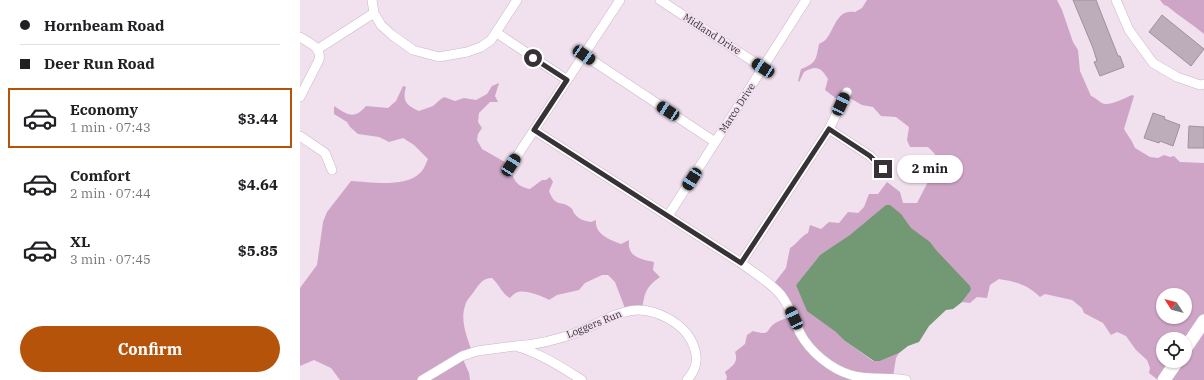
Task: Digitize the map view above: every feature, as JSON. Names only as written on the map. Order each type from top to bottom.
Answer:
[{"type":"street","points":[[372,0],[374,13],[381,25],[402,43],[413,50],[439,57],[468,52],[481,47],[491,40],[517,0]]},
{"type":"street","points":[[511,165],[620,0]]},
{"type":"street","name":"Midland Drive","points":[[660,0],[763,68]]},
{"type":"street","name":"Marco Drive","points":[[668,216],[806,0]]},
{"type":"street","points":[[1116,0],[1129,30],[1153,63],[1177,77],[1204,84]]},
{"type":"street","points":[[318,49],[374,13]]},
{"type":"street","points":[[496,33],[567,80]]},
{"type":"street","points":[[300,37],[318,49],[320,55],[319,60],[300,97]]},
{"type":"street","points":[[584,55],[716,142]]},
{"type":"street","points":[[741,263],[829,129],[846,92]]},
{"type":"street","points":[[829,129],[870,156],[883,169]]},
{"type":"street","points":[[534,130],[741,263],[769,284],[780,294],[788,305],[801,334],[809,346],[820,358],[830,365],[850,375],[878,380],[894,378],[906,380]]},
{"type":"street","points":[[300,136],[325,153],[332,170]]},
{"type":"street","name":"Loggers Run","points":[[422,380],[462,356],[472,353],[543,342],[562,337],[580,331],[617,314],[639,309],[653,312],[666,318],[683,330],[693,342],[697,354],[697,363],[693,373],[687,380]]},
{"type":"street","points":[[1192,339],[1204,321]]},
{"type":"street","points":[[515,346],[525,349],[556,364],[582,380]]},
{"type":"street","points":[[1164,380],[1172,368]]},
{"type":"shaded area","points":[[867,0],[1057,0],[1073,42],[1078,50],[1080,71],[1091,96],[1105,104],[1108,104],[1117,102],[1132,95],[1134,96],[1124,129],[1135,148],[1150,157],[1158,158],[1164,155],[1170,157],[1174,156],[1180,162],[1204,163],[1204,380],[1158,380],[1149,373],[1150,368],[1147,360],[1136,350],[1126,336],[1117,332],[1111,335],[1103,323],[1084,313],[1082,308],[1072,300],[1045,294],[1040,297],[1021,284],[999,279],[990,285],[987,298],[977,297],[970,303],[962,302],[971,290],[846,239],[820,255],[796,285],[845,341],[873,361],[880,361],[899,353],[896,358],[893,377],[853,376],[851,380],[726,380],[727,377],[725,372],[734,364],[736,359],[735,352],[745,344],[747,335],[753,331],[766,333],[777,322],[792,316],[772,286],[786,268],[790,248],[808,233],[810,225],[821,229],[829,222],[839,223],[848,212],[858,213],[864,207],[869,194],[878,194],[887,182],[900,192],[903,203],[917,203],[931,176],[935,154],[928,147],[910,147],[907,140],[909,127],[896,117],[881,116],[873,107],[862,105],[848,97],[842,103],[825,90],[828,79],[818,68],[812,68],[804,72],[799,82],[798,81],[801,69],[810,65],[815,60],[819,44],[827,38],[838,19],[844,13],[855,12],[862,8]]},
{"type":"shaded area","points":[[1160,0],[1204,0],[1204,34],[1164,5]]},
{"type":"shaded area","points":[[499,83],[495,96],[498,102],[490,102],[479,113],[478,122],[482,128],[478,134],[477,140],[482,149],[510,165],[512,174],[516,181],[525,188],[530,189],[542,180],[546,180],[550,177],[553,182],[549,191],[556,202],[567,205],[572,209],[577,217],[581,219],[591,222],[596,220],[596,225],[600,233],[604,236],[621,244],[629,240],[629,246],[632,254],[644,260],[654,262],[653,270],[660,277],[651,284],[646,291],[642,310],[626,311],[615,282],[608,275],[602,275],[585,283],[579,290],[557,295],[549,300],[525,292],[515,293],[510,298],[492,278],[489,278],[482,281],[478,285],[466,304],[463,317],[472,352],[462,357],[469,373],[470,380],[340,380],[331,368],[314,360],[300,366],[300,288],[317,265],[323,222],[327,212],[351,181],[387,183],[406,181],[414,178],[421,172],[428,159],[414,145],[403,138],[389,142],[379,137],[358,134],[347,122],[334,114],[334,106],[351,115],[358,113],[366,106],[388,108],[396,101],[403,86],[406,87],[406,102],[411,107],[419,111],[433,106],[444,97],[455,101],[464,98],[476,100],[487,94],[492,86]]},
{"type":"shaded area","points":[[886,205],[890,205],[901,214],[911,228],[930,242],[970,286],[971,290],[962,302],[953,309],[946,310],[929,326],[919,342],[908,346],[899,353],[880,361],[874,361],[845,341],[836,332],[807,311],[796,285],[820,255],[850,235]]},
{"type":"building","points":[[1073,0],[1096,0],[1118,56],[1120,56],[1124,67],[1100,76],[1094,62],[1097,61],[1093,48]]},
{"type":"building","points":[[1162,15],[1204,49],[1191,66],[1149,32]]},
{"type":"building","points":[[1153,113],[1165,117],[1164,119],[1180,125],[1173,146],[1160,141],[1159,143],[1144,138]]},
{"type":"building","points":[[1189,126],[1204,127],[1204,148],[1188,148]]},
{"type":"route","points":[[533,58],[567,80],[534,130],[741,263],[829,129],[870,156],[883,169]]}]
